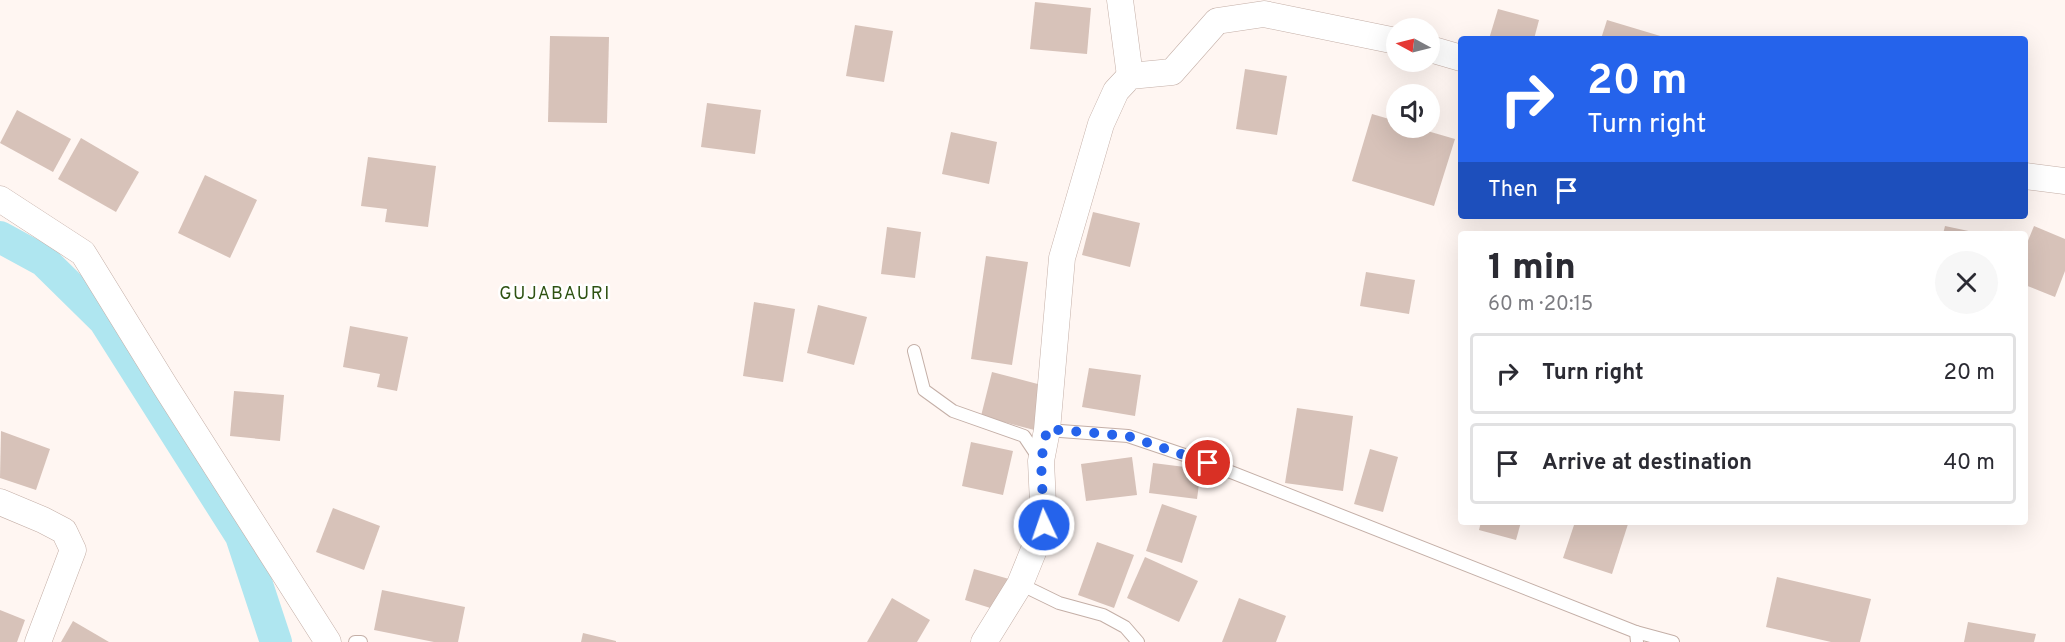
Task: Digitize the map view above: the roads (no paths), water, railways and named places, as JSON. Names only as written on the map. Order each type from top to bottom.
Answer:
[{"type":"street","points":[[1120,0],[1130,76]]},
{"type":"street","points":[[984,642],[1020,584],[1044,525],[1041,461],[1047,429],[1062,258],[1101,124],[1116,91],[1130,76],[1172,72],[1217,21],[1264,14],[1386,40]]},
{"type":"street","points":[[1440,52],[1458,57]]},
{"type":"street","points":[[2028,176],[2065,181]]},
{"type":"street","points":[[0,199],[83,253],[328,642]]},
{"type":"street","points":[[0,502],[64,531],[73,550],[38,642]]},
{"type":"lane","points":[[914,351],[924,390],[953,411],[1024,436],[1041,461]]},
{"type":"lane","points":[[1047,429],[1128,436],[1198,460],[1636,637],[1673,642]]},
{"type":"lane","points":[[1020,584],[1059,603],[1103,615],[1125,627],[1138,642]]},
{"type":"lane","points":[[355,642],[361,642]]},
{"type":"waterway","points":[[0,237],[44,261],[104,320],[241,536],[276,642]]},
{"type":"district","name":"GUJABAURI","points":[[555,293]]}]
